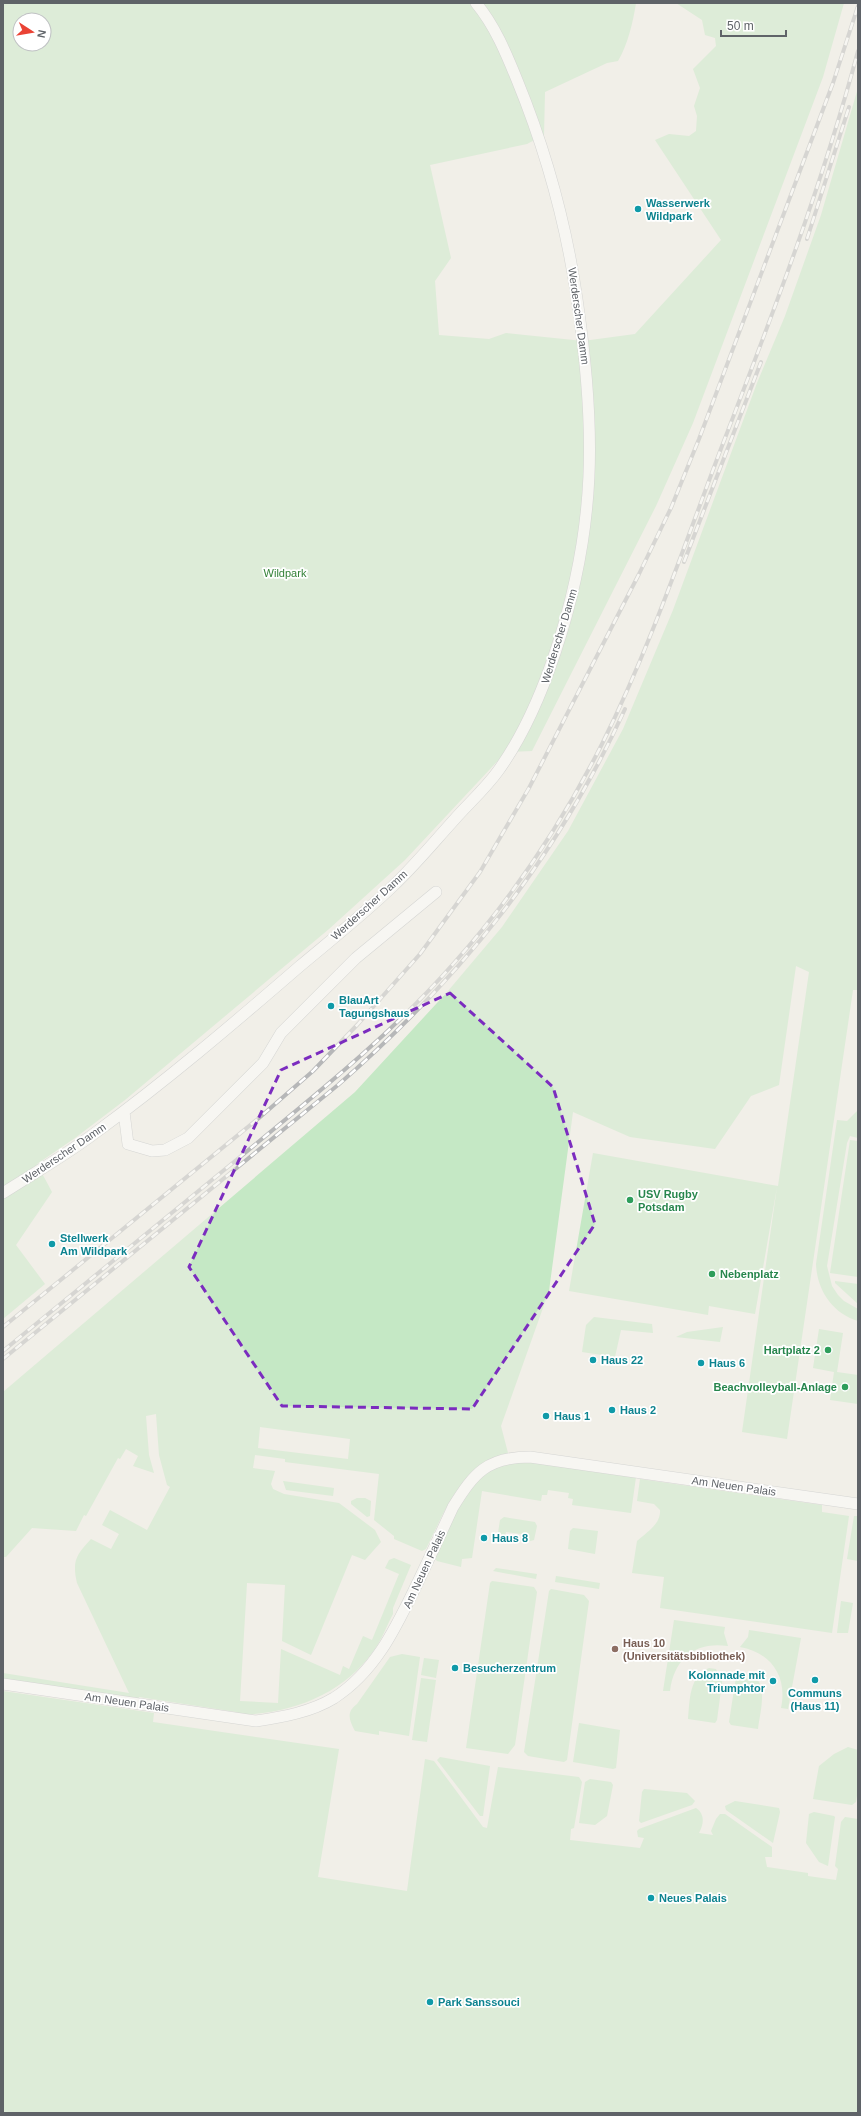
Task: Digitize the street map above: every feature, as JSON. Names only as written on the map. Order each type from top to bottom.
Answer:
[{"type":"street","name":"Werderscher Damm","points":[[3,1193],[91,1136],[124,1112],[217,1038],[394,885],[496,774],[521,735],[544,686],[561,635],[577,575],[584,541],[590,482],[588,379],[581,327],[562,218],[537,128],[497,33],[476,3]]},
{"type":"street","points":[[124,1112],[128,1144],[152,1151],[165,1150],[188,1138],[262,1063],[281,1033],[356,958],[436,892]]},
{"type":"street","name":"Am Neuen Palais","points":[[3,1684],[256,1721],[285,1717],[310,1709],[334,1698],[351,1685],[370,1666],[395,1629],[453,1507],[463,1490],[475,1476],[486,1468],[497,1461],[511,1457],[530,1457],[858,1504]]},
{"type":"highlighted area","points":[[450,993],[553,1087],[595,1224],[472,1409],[282,1406],[189,1267],[281,1070]]},
{"type":"green space","name":"Wildpark","points":[[3,3],[636,3],[630,33],[618,61],[607,63],[545,92],[544,135],[527,144],[430,165],[451,258],[435,281],[439,335],[489,339],[506,333],[583,341],[635,334],[721,240],[655,140],[669,134],[689,136],[696,131],[697,116],[694,106],[700,88],[693,69],[716,46],[715,38],[705,35],[702,20],[676,3],[844,3],[823,77],[693,423],[656,506],[532,751],[506,752],[405,860],[329,929],[125,1100],[75,1138],[37,1164],[52,1192],[16,1245],[45,1284],[3,1319]]},
{"type":"green space","points":[[858,88],[858,990],[853,990],[787,1439],[742,1432],[777,1187],[755,1314],[709,1306],[708,1315],[569,1291],[593,1153],[778,1186],[809,972],[796,966],[779,1085],[751,1096],[715,1149],[630,1137],[573,1112],[549,1291],[501,1426],[508,1453],[491,1460],[477,1469],[466,1479],[448,1504],[426,1549],[422,1551],[394,1539],[394,1536],[374,1520],[379,1474],[285,1462],[285,1459],[255,1455],[253,1468],[275,1471],[271,1484],[273,1489],[284,1494],[339,1503],[375,1530],[381,1542],[365,1560],[352,1555],[311,1655],[282,1641],[285,1585],[247,1583],[240,1701],[278,1703],[281,1649],[340,1675],[343,1666],[349,1669],[363,1636],[372,1640],[399,1574],[385,1568],[389,1560],[394,1558],[411,1565],[393,1608],[393,1614],[380,1641],[362,1665],[348,1679],[332,1690],[296,1706],[277,1711],[237,1715],[236,1712],[139,1697],[138,1700],[3,1680],[3,1673],[129,1693],[77,1583],[75,1564],[79,1554],[91,1539],[111,1549],[119,1534],[102,1525],[110,1510],[147,1530],[170,1487],[167,1485],[159,1455],[156,1414],[146,1416],[149,1455],[154,1473],[133,1466],[138,1456],[126,1449],[120,1459],[118,1458],[76,1531],[32,1528],[6,1557],[3,1557],[3,1392],[355,1092],[448,991],[502,927],[568,831],[623,729],[673,610],[757,383],[785,316],[821,215]],"holes":[[[260,1427],[350,1439],[348,1459],[258,1448]]]},
{"type":"green space","points":[[858,1110],[858,1138],[850,1136],[847,1143],[827,1266],[832,1286],[838,1295],[844,1301],[858,1309],[858,1321],[841,1312],[828,1299],[819,1283],[816,1264],[837,1120],[847,1121]]},
{"type":"green space","points":[[850,1140],[858,1141],[858,1277],[830,1273]]},
{"type":"green space","points":[[835,1281],[858,1284],[858,1304],[835,1283]]},
{"type":"green space","points":[[594,1317],[652,1324],[653,1333],[621,1330],[615,1357],[582,1352],[586,1325]]},
{"type":"green space","points":[[723,1327],[720,1342],[676,1337],[687,1332]]},
{"type":"green space","points":[[819,1329],[843,1333],[837,1372],[858,1375],[858,1404],[830,1400],[834,1372],[813,1368]]},
{"type":"green space","points":[[531,1462],[636,1477],[631,1513],[572,1505],[573,1499],[568,1498],[569,1493],[548,1490],[547,1495],[542,1495],[541,1501],[482,1491],[472,1558],[462,1559],[461,1567],[437,1561],[435,1559],[452,1518],[467,1492],[477,1481],[487,1472],[500,1466],[512,1463]]},
{"type":"green space","points":[[640,1479],[822,1505],[822,1512],[849,1516],[832,1633],[660,1608],[664,1577],[632,1573],[637,1541],[656,1524],[660,1515],[660,1510],[654,1504],[637,1501]]},
{"type":"green space","points":[[283,1481],[334,1488],[333,1496],[286,1490]]},
{"type":"green space","points":[[357,1498],[365,1498],[371,1501],[370,1516],[367,1517],[351,1504],[351,1501]]},
{"type":"green space","points":[[854,1516],[858,1516],[858,1561],[847,1559]]},
{"type":"green space","points":[[504,1517],[535,1522],[537,1526],[534,1540],[527,1542],[528,1535],[506,1532],[504,1539],[501,1538],[498,1533],[500,1520]]},
{"type":"green space","points":[[573,1528],[598,1531],[595,1554],[568,1549],[570,1531]]},
{"type":"green space","points":[[496,1568],[537,1574],[536,1579],[493,1571]]},
{"type":"green space","points":[[556,1576],[600,1583],[599,1589],[555,1582]]},
{"type":"green space","points":[[492,1581],[534,1587],[537,1592],[515,1745],[508,1754],[466,1748],[490,1583]]},
{"type":"green space","points":[[551,1589],[584,1595],[589,1601],[567,1760],[564,1762],[528,1756],[524,1752],[549,1591]]},
{"type":"green space","points":[[841,1601],[853,1603],[848,1633],[837,1633]]},
{"type":"green space","points":[[674,1620],[725,1627],[724,1633],[728,1646],[706,1646],[688,1654],[676,1669],[672,1679],[670,1691],[663,1691]]},
{"type":"green space","points":[[749,1630],[801,1638],[788,1709],[781,1708],[782,1686],[774,1667],[760,1654],[740,1647],[748,1637]]},
{"type":"green space","points":[[402,1654],[420,1657],[409,1736],[379,1731],[379,1735],[355,1731],[350,1720],[351,1710],[357,1704],[390,1657]]},
{"type":"green space","points":[[424,1658],[439,1660],[436,1678],[421,1675]]},
{"type":"green space","points":[[709,1668],[716,1669],[718,1674],[723,1675],[717,1720],[715,1723],[688,1719],[690,1696],[694,1683],[702,1672]]},
{"type":"green space","points":[[745,1674],[753,1676],[758,1681],[761,1688],[762,1704],[758,1729],[731,1725],[729,1722],[736,1677],[740,1677]]},
{"type":"green space","points":[[421,1678],[436,1680],[427,1742],[412,1740]]},
{"type":"green space","name":"Park Sanssouci","points":[[3,1691],[154,1713],[153,1722],[339,1749],[318,1877],[407,1891],[425,1759],[434,1761],[483,1827],[487,1828],[498,1767],[579,1777],[582,1782],[574,1828],[571,1829],[570,1840],[640,1848],[644,1838],[638,1837],[637,1831],[639,1829],[696,1808],[701,1813],[703,1819],[699,1833],[713,1835],[711,1831],[716,1819],[720,1814],[725,1814],[772,1847],[772,1857],[765,1857],[767,1867],[808,1873],[808,1876],[836,1880],[838,1869],[835,1866],[841,1822],[845,1817],[858,1819],[858,2113],[3,2113]]},
{"type":"green space","points":[[579,1723],[620,1730],[616,1768],[613,1769],[573,1762]]},
{"type":"green space","points":[[848,1747],[858,1750],[858,1789],[856,1802],[852,1805],[813,1799],[819,1766],[834,1754]]},
{"type":"green space","points":[[440,1757],[490,1766],[483,1816],[480,1816],[437,1760]]},
{"type":"green space","points":[[590,1779],[611,1782],[613,1785],[607,1816],[595,1825],[579,1823],[585,1782]]},
{"type":"green space","points":[[644,1789],[687,1793],[695,1801],[692,1805],[641,1823],[639,1821],[642,1792]]},
{"type":"green space","points":[[735,1801],[779,1808],[780,1812],[773,1843],[726,1810],[725,1806]]},
{"type":"green space","points":[[814,1812],[835,1817],[828,1866],[819,1862],[806,1843],[809,1814]]},
{"type":"railway","points":[[3,1327],[259,1118],[313,1071],[358,1024],[420,954],[480,872],[529,788],[639,574],[671,508],[699,439],[833,83],[858,6]]},
{"type":"railway","points":[[3,1351],[296,1111],[404,1016],[476,938],[516,886],[553,831],[602,744],[636,671],[666,596],[795,250],[829,151],[858,51]]},
{"type":"railway","points":[[807,239],[849,107]]},
{"type":"railway","points":[[684,562],[761,362]]},
{"type":"railway","points":[[3,1359],[338,1085],[383,1044],[425,1002],[465,958],[502,913],[537,865],[569,816],[598,764],[625,709]]},
{"type":"place","name":"Wasserwerk Wildpark","points":[[638,209]]},
{"type":"place","name":"BlauArt Tagungshaus","points":[[331,1006]]},
{"type":"place","name":"USV Rugby Potsdam","points":[[630,1200]]},
{"type":"place","name":"Stellwerk Am Wildpark","points":[[52,1244]]},
{"type":"place","name":"Nebenplatz","points":[[712,1274]]},
{"type":"place","name":"Hartplatz 2","points":[[828,1350]]},
{"type":"place","name":"Haus 22","points":[[593,1360]]},
{"type":"place","name":"Haus 6","points":[[701,1363]]},
{"type":"place","name":"Beachvolleyball-Anlage","points":[[845,1387]]},
{"type":"place","name":"Haus 2","points":[[612,1410]]},
{"type":"place","name":"Haus 1","points":[[546,1416]]},
{"type":"place","name":"Haus 8","points":[[484,1538]]},
{"type":"place","name":"Haus 10 (Universitätsbibliothek)","points":[[615,1649]]},
{"type":"place","name":"Besucherzentrum","points":[[455,1668]]},
{"type":"place","name":"Communs (Haus 11)","points":[[815,1680]]},
{"type":"place","name":"Kolonnade mit Triumphtor","points":[[773,1681]]},
{"type":"place","name":"Neues Palais","points":[[651,1898]]},
{"type":"place","name":"Park Sanssouci","points":[[430,2002]]}]
